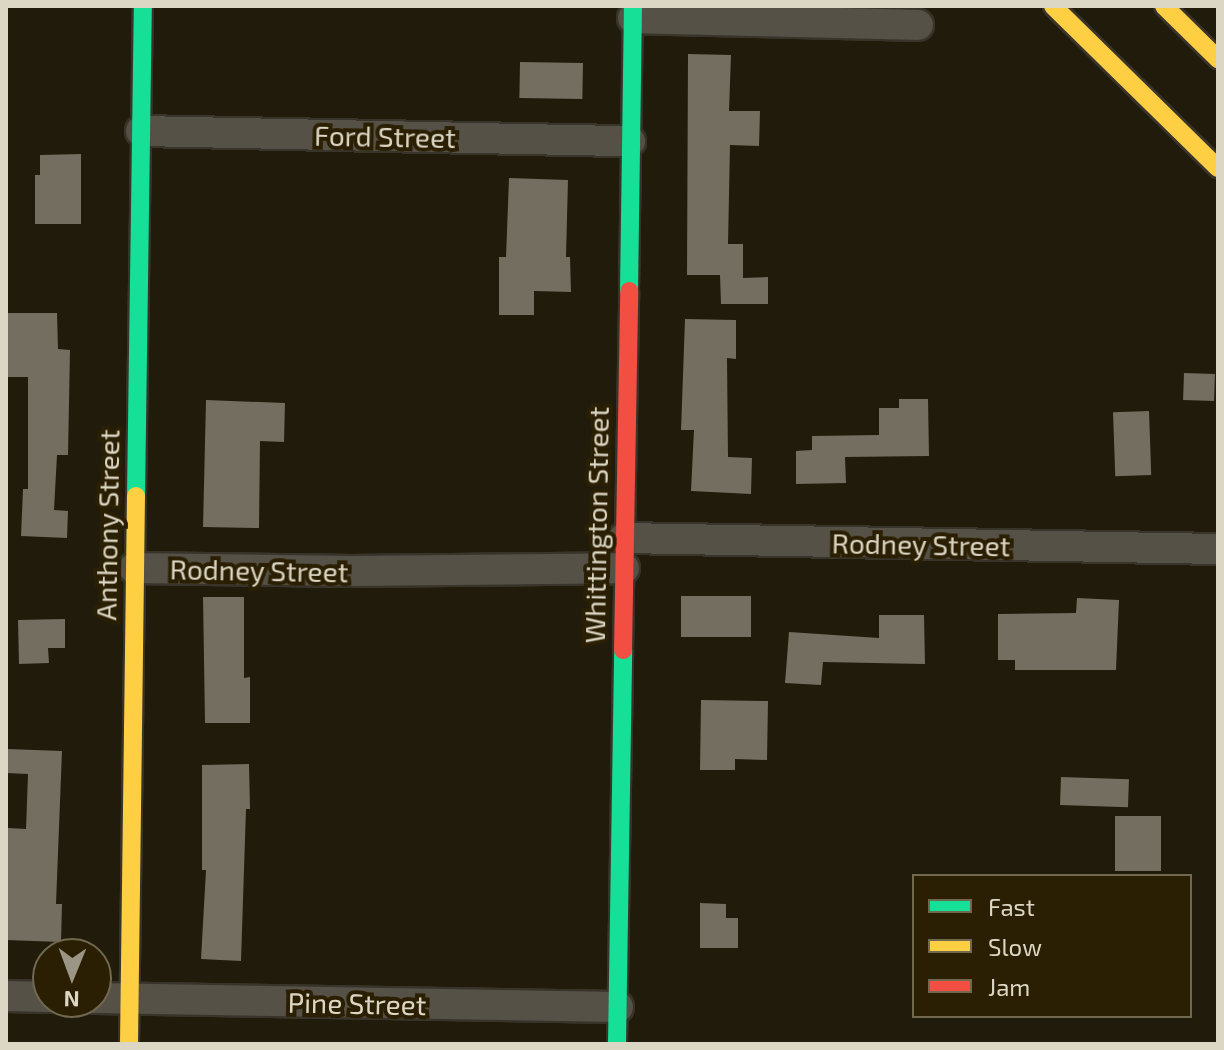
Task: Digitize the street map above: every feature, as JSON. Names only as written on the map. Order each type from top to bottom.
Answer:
[{"type":"street","name":"Anthony Street","points":[[129,1044],[143,6]]},
{"type":"street","points":[[1053,6],[1218,168]]},
{"type":"street","points":[[1164,6],[1218,59]]},
{"type":"street","points":[[633,12],[918,25]]},
{"type":"street","name":"Whittington Street","points":[[617,1044],[633,12]]},
{"type":"street","name":"Ford Street","points":[[141,131],[630,141]]},
{"type":"street","name":"Rodney Street","points":[[134,568],[352,571],[624,553],[1218,549]]},
{"type":"street","points":[[6,996],[32,997]]},
{"type":"street","name":"Pine Street","points":[[112,998],[618,1007]]},
{"type":"building","points":[[688,54],[731,55],[729,111],[760,111],[759,146],[730,145],[728,244],[743,244],[743,278],[768,277],[768,304],[721,304],[720,275],[687,275]]},
{"type":"building","points":[[520,62],[583,63],[582,99],[519,98]]},
{"type":"building","points":[[81,154],[81,224],[35,224],[35,175],[40,175],[40,155]]},
{"type":"building","points":[[509,178],[568,180],[566,257],[570,257],[571,292],[534,291],[534,315],[499,315],[499,257],[506,257]]},
{"type":"building","points":[[6,313],[57,313],[58,349],[70,350],[68,455],[57,455],[54,510],[68,511],[67,538],[21,536],[23,489],[28,489],[28,377],[6,377]]},
{"type":"building","points":[[685,319],[736,320],[736,359],[727,358],[728,457],[752,458],[751,494],[691,491],[694,430],[681,430]]},
{"type":"building","points":[[1184,373],[1215,374],[1214,401],[1183,400]]},
{"type":"building","points":[[899,399],[928,399],[929,456],[845,457],[846,483],[796,484],[796,451],[812,450],[812,436],[879,435],[879,408],[899,408]]},
{"type":"building","points":[[206,400],[285,403],[284,442],[260,441],[259,528],[203,527]]},
{"type":"building","points":[[1149,411],[1151,475],[1115,476],[1113,412]]},
{"type":"building","points":[[681,596],[751,596],[751,637],[681,637]]},
{"type":"building","points":[[203,597],[244,597],[244,678],[250,677],[250,723],[205,723]]},
{"type":"building","points":[[1077,598],[1119,600],[1116,670],[1015,670],[1015,660],[998,660],[998,614],[1076,613]]},
{"type":"building","points":[[879,615],[924,615],[925,664],[823,662],[821,685],[785,683],[789,632],[879,638]]},
{"type":"building","points":[[65,619],[65,648],[48,648],[49,663],[19,664],[18,620]]},
{"type":"building","points":[[701,700],[768,701],[767,760],[735,759],[735,770],[700,770]]},
{"type":"building","points":[[7,749],[62,751],[56,904],[62,904],[61,938],[6,940],[8,828],[26,829],[28,774],[6,773]]},
{"type":"building","points":[[249,764],[250,809],[246,809],[241,961],[201,959],[206,870],[202,870],[202,765]]},
{"type":"building","points":[[1061,777],[1129,779],[1128,807],[1060,805]]},
{"type":"building","points":[[1115,816],[1161,816],[1161,871],[1115,871]]},
{"type":"building","points":[[700,903],[726,904],[726,918],[738,918],[738,948],[700,948]]},
{"type":"traffic: fast","points":[[136,496],[143,6]]},
{"type":"traffic: fast","points":[[629,291],[633,6]]},
{"type":"traffic: fast","points":[[617,1044],[623,650]]},
{"type":"traffic: slow","points":[[1053,6],[1218,168]]},
{"type":"traffic: slow","points":[[1164,6],[1218,59]]},
{"type":"traffic: slow","points":[[129,1044],[136,496]]},
{"type":"traffic: jam","points":[[623,650],[629,291]]}]
